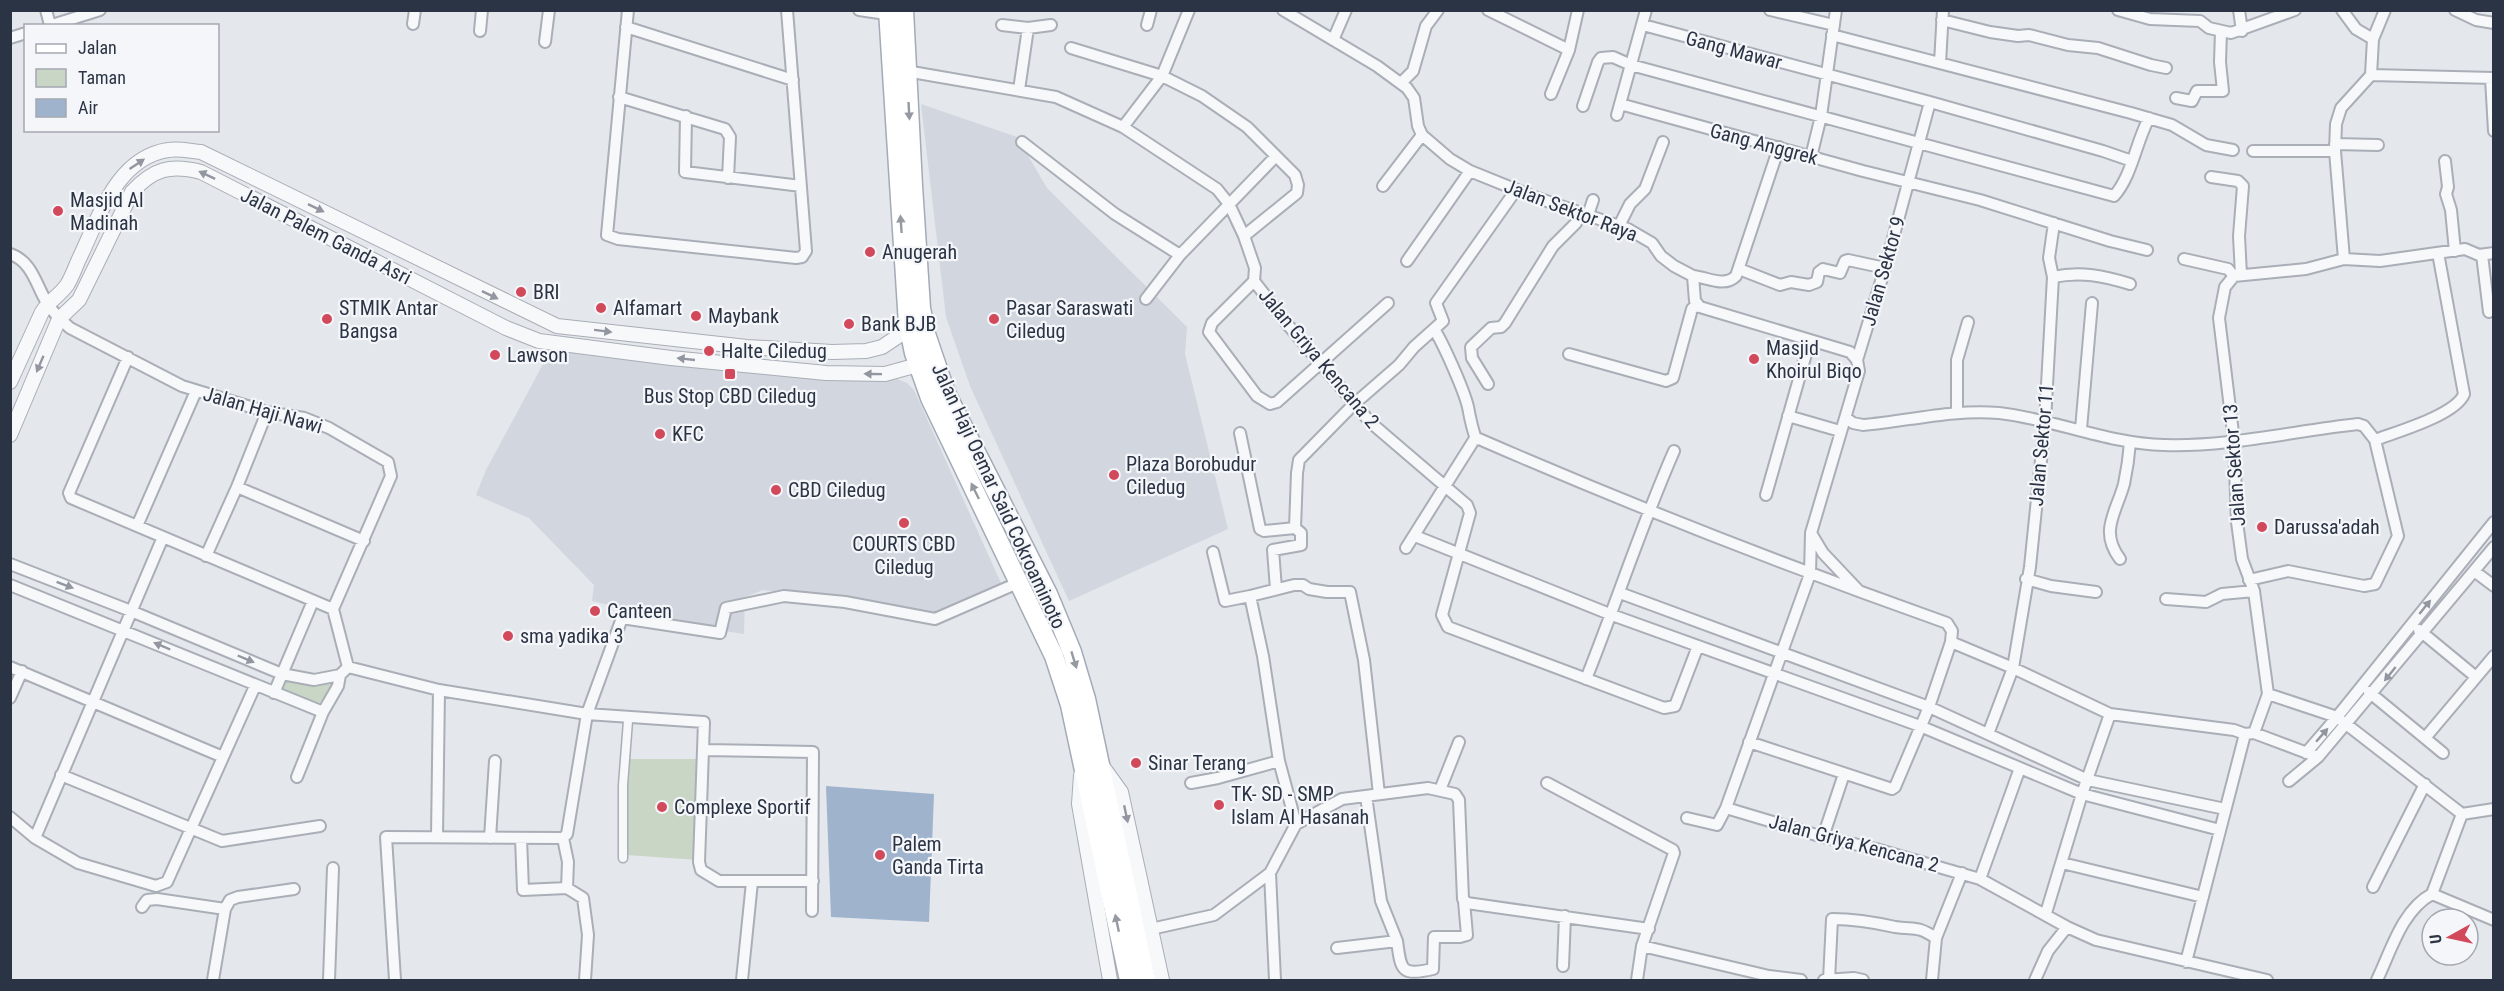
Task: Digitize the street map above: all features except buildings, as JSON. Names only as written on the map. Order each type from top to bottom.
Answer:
[{"type":"main road","name":"Jalan Haji Oemar Said Cokroaminoto","points":[[896,13],[906,71],[921,308],[930,398],[1054,656],[1070,705],[1129,981]]},
{"type":"main road","name":"Jalan Haji Oemar Said Cokroaminoto","points":[[896,13],[908,324],[926,363],[946,393],[1048,594],[1072,652],[1086,699],[1146,981]]},
{"type":"street","points":[[53,24],[100,10]]},
{"type":"street","points":[[413,24],[415,10]]},
{"type":"street","points":[[480,31],[482,10]]},
{"type":"street","points":[[545,42],[549,10]]},
{"type":"street","points":[[628,10],[607,235],[618,239],[802,257],[806,251],[787,10]]},
{"type":"street","points":[[859,10],[896,13]]},
{"type":"street","points":[[1148,25],[1151,10]]},
{"type":"street","points":[[1123,127],[1162,76],[1189,10]]},
{"type":"street","points":[[1334,40],[1346,10]]},
{"type":"street","points":[[1401,83],[1413,71],[1426,26],[1438,10]]},
{"type":"street","points":[[1488,10],[1569,50]]},
{"type":"street","points":[[1551,94],[1569,50],[1578,10]]},
{"type":"street","points":[[1631,65],[1646,10]]},
{"type":"street","points":[[1770,10],[1940,63],[2149,118],[2172,125],[2206,145],[2233,150]]},
{"type":"street","points":[[1811,157],[1821,116],[1836,10]]},
{"type":"street","points":[[2118,10],[2150,19],[2200,16],[2208,28],[2231,33],[2242,31],[2295,10]]},
{"type":"street","points":[[2239,10],[2242,31]]},
{"type":"street","points":[[2342,10],[2356,29],[2373,39]]},
{"type":"street","points":[[2344,259],[2335,143],[2341,108],[2371,75],[2373,39],[2385,10]]},
{"type":"street","points":[[2455,10],[2476,20],[2493,23]]},
{"type":"street","points":[[1289,12],[1401,83],[1414,98],[1418,126],[1422,135],[1383,186]]},
{"type":"street","points":[[1940,63],[1943,15],[1990,32],[2018,36],[2029,35],[2068,45],[2098,48],[2151,66],[2166,68]]},
{"type":"street","points":[[1002,25],[1028,28],[1051,25]]},
{"type":"street","name":"Gang Mawar","points":[[1643,25],[1930,102],[2132,161]]},
{"type":"street","points":[[627,27],[792,80]]},
{"type":"street","points":[[1019,90],[1028,28]]},
{"type":"street","points":[[2176,98],[2192,100],[2197,91],[2223,91],[2221,31]]},
{"type":"street","points":[[1071,48],[1162,76],[1202,96],[1247,127],[1295,175],[1298,185],[1297,193],[1244,236]]},
{"type":"street","points":[[1583,106],[1601,58],[1613,57],[1631,65],[2109,195],[2116,193],[2149,118]]},
{"type":"street","name":"Gang Anggrek","points":[[1631,65],[1618,109],[1779,147],[1980,200],[2110,241],[2147,250]]},
{"type":"street","name":"Jalan Griya Kencana 2","points":[[906,71],[1056,97],[1123,127],[1217,189],[1229,204],[1244,236],[1255,268],[1254,281],[1353,405],[1463,500],[1469,509],[1442,615],[1448,627],[1664,708],[1675,706],[1698,646]]},
{"type":"street","points":[[2371,75],[2492,78],[2493,131]]},
{"type":"street","points":[[619,97],[721,127],[730,134],[728,178]]},
{"type":"street","name":"Jalan Sektor 9","points":[[1857,360],[1885,268],[1930,102]]},
{"type":"street","points":[[686,116],[685,172],[801,186]]},
{"type":"street","name":"Jalan Sektor Raya","points":[[1422,135],[1429,143],[1470,171],[1516,190],[1619,226],[1652,243],[1660,256],[1693,276],[1724,283],[1731,281],[1739,269]]},
{"type":"street","points":[[1022,142],[1115,214],[1180,255]]},
{"type":"street","points":[[1619,226],[1630,204],[1645,189],[1663,142]]},
{"type":"street","points":[[2253,151],[2335,143],[2378,146]]},
{"type":"street","points":[[1779,147],[1739,269],[1769,282],[1809,285],[1817,282],[1819,272],[1823,269],[1840,273],[1845,261],[1848,260],[1885,268]]},
{"type":"street","name":"Jalan Palem Ganda Asri","points":[[10,382],[47,303],[67,285],[113,188],[130,169],[142,160],[154,154],[178,149],[201,152],[557,326],[747,346],[866,351],[882,347],[893,341],[908,324]]},
{"type":"street","points":[[1146,299],[1180,255],[1276,156]]},
{"type":"street","points":[[2445,161],[2448,188],[2445,194],[2451,210],[2455,251]]},
{"type":"street","name":"Jalan Palem Ganda Asri","points":[[10,435],[16,405],[59,319],[79,300],[132,192],[146,177],[163,170],[183,167],[201,172],[506,328],[539,341],[744,366],[840,374],[885,374],[926,363]]},
{"type":"street","points":[[1407,261],[1470,171]]},
{"type":"street","points":[[2211,177],[2238,182],[2243,186],[2238,276]]},
{"type":"street","points":[[1295,528],[1299,460],[1443,320],[1436,303],[1516,190]]},
{"type":"street","points":[[1488,384],[1472,358],[1472,347],[1491,328],[1501,327],[1505,323],[1553,246],[1584,214],[1593,200]]},
{"type":"street","name":"Jalan Sektor 11","points":[[2013,668],[2026,579],[2044,421],[2053,277],[2049,258],[2054,223]]},
{"type":"street","points":[[2184,259],[2228,269],[2238,276],[2306,269],[2344,259],[2380,261],[2468,250],[2482,255],[2493,253]]},
{"type":"street","points":[[2375,440],[2444,412],[2459,403],[2464,394],[2438,253]]},
{"type":"street","points":[[10,254],[19,256],[28,267],[47,303],[59,319]]},
{"type":"street","points":[[2482,255],[2489,312]]},
{"type":"street","points":[[2053,277],[2086,274],[2105,276],[2130,284]]},
{"type":"street","points":[[1693,276],[1697,305]]},
{"type":"street","name":"Jalan Sektor 13","points":[[2238,276],[2224,287],[2219,318],[2234,441],[2237,522],[2242,559],[2254,591],[2268,694]]},
{"type":"street","points":[[1254,281],[1212,323],[1209,332],[1257,396],[1270,404],[1277,402],[1319,362],[1388,303]]},
{"type":"street","points":[[67,285],[79,300]]},
{"type":"street","points":[[2081,429],[2092,303]]},
{"type":"street","points":[[1687,819],[1717,825],[1726,808],[1810,574],[1811,533],[1859,371],[1857,360],[1850,352],[1697,305]]},
{"type":"street","points":[[1569,354],[1666,381],[1671,380],[1692,309],[1697,305]]},
{"type":"street","name":"Jalan Haji Nawi","points":[[59,319],[70,328],[196,391],[267,412],[304,418],[329,428],[388,462],[391,476],[333,609]]},
{"type":"street","points":[[1958,413],[1957,360],[1968,322]]},
{"type":"street","points":[[1434,329],[1443,343],[1466,402],[1476,439],[1648,511],[1810,574],[1947,623],[1952,630],[1951,642],[1929,707],[1895,787],[1892,789],[1749,742]]},
{"type":"street","points":[[1766,495],[1810,340]]},
{"type":"street","points":[[744,366],[747,346]]},
{"type":"street","points":[[128,357],[69,493],[71,498],[333,609],[344,671],[338,687],[322,712],[297,777]]},
{"type":"street","points":[[137,526],[196,391]]},
{"type":"street","points":[[206,556],[237,488],[267,412]]},
{"type":"street","points":[[1846,418],[1853,423],[1863,425],[1958,413],[2001,413],[2081,429],[2130,442],[2166,446],[2234,441],[2358,424],[2364,426],[2375,440],[2398,536],[2375,584],[2364,586],[2288,571],[2248,580]]},
{"type":"street","points":[[1788,416],[1840,431]]},
{"type":"street","points":[[1240,433],[1260,529],[1264,531],[1295,528],[1301,533],[1301,545],[1273,550],[1276,589]]},
{"type":"street","points":[[1406,548],[1476,439]]},
{"type":"street","points":[[2120,559],[2111,543],[2110,528],[2124,482],[2130,442]]},
{"type":"street","points":[[1586,680],[1612,615],[1648,511],[1674,451]]},
{"type":"street","points":[[237,488],[364,542]]},
{"type":"street","points":[[2289,781],[2318,757],[2362,686],[2493,522]]},
{"type":"street","points":[[1811,533],[1823,553],[1859,592]]},
{"type":"street","points":[[1415,536],[1612,615],[1920,726],[2082,794],[2220,830]]},
{"type":"street","points":[[35,838],[163,537]]},
{"type":"street","points":[[2306,753],[2373,695],[2493,547]]},
{"type":"street","points":[[1213,552],[1225,601],[1303,585],[1309,589],[1327,592],[1350,592],[1364,660],[1379,794]]},
{"type":"street","points":[[10,564],[282,674],[314,680],[344,671],[439,690],[587,714],[704,722],[699,862],[701,870],[719,881],[813,881]]},
{"type":"street","points":[[2474,571],[2493,586]]},
{"type":"street","points":[[2026,579],[2051,586],[2096,592]]},
{"type":"street","points":[[395,981],[386,837],[562,838],[567,834],[587,714],[622,618],[720,633],[726,608],[784,596],[845,602],[935,619],[1020,582]]},
{"type":"street","points":[[10,585],[123,629],[322,712]]},
{"type":"street","points":[[2166,599],[2206,602],[2222,594],[2254,591]]},
{"type":"street","points":[[1620,593],[1929,707],[2088,780],[2225,809]]},
{"type":"street","points":[[1250,596],[1263,656],[1279,761],[1296,824]]},
{"type":"street","points":[[274,693],[313,601]]},
{"type":"street","points":[[2411,624],[2476,677]]},
{"type":"street","points":[[1951,642],[2013,668],[2110,714],[2234,730],[2318,757]]},
{"type":"street","points":[[2425,738],[2493,656]]},
{"type":"street","points":[[10,667],[223,757]]},
{"type":"street","points":[[1989,734],[2013,668]]},
{"type":"street","points":[[10,698],[22,671]]},
{"type":"street","points":[[10,817],[35,838],[78,863],[156,886],[167,882],[255,686]]},
{"type":"street","points":[[2362,686],[2443,753]]},
{"type":"street","points":[[437,837],[439,690]]},
{"type":"street","points":[[2186,962],[2225,809],[2250,734],[2268,694],[2342,721],[2462,814],[2493,809]]},
{"type":"street","points":[[2046,913],[2082,794],[2110,714]]},
{"type":"street","points":[[623,858],[623,785],[628,721]]},
{"type":"street","points":[[1440,789],[1459,742]]},
{"type":"street","points":[[704,750],[813,752],[812,911]]},
{"type":"street","name":"Jalan Haji Oemar Said Cokroaminoto","points":[[1082,759],[1079,804],[1110,981]]},
{"type":"street","points":[[490,838],[495,761]]},
{"type":"street","points":[[1191,783],[1279,761]]},
{"type":"street","name":"Jalan Haji Oemar Said Cokroaminoto","points":[[1100,762],[1121,792],[1162,981]]},
{"type":"street","points":[[1980,879],[2020,768]]},
{"type":"street","points":[[1823,837],[1844,774]]},
{"type":"street","points":[[61,775],[222,841],[320,826]]},
{"type":"street","points":[[1547,783],[1673,850],[1674,853],[1642,946],[1637,981]]},
{"type":"street","points":[[2373,887],[2426,784]]},
{"type":"street","points":[[1151,929],[1214,915],[1270,873],[1296,824],[1342,799],[1428,788],[1440,789],[1455,794],[1459,800],[1467,935],[1433,939],[1435,966],[1433,969],[1410,973],[1403,970],[1400,965],[1397,941],[1381,901],[1366,796]]},
{"type":"street","name":"Jalan Griya Kencana 2","points":[[1726,808],[1823,837],[1980,879],[2046,913],[2067,927],[2096,940],[2267,981]]},
{"type":"street","points":[[2377,981],[2408,916],[2420,901],[2432,894],[2462,814]]},
{"type":"street","points":[[521,838],[523,890],[567,888],[583,898],[588,935],[585,981]]},
{"type":"street","points":[[562,838],[568,862],[567,888]]},
{"type":"street","points":[[2062,863],[2203,897]]},
{"type":"street","points":[[329,981],[333,868]]},
{"type":"street","points":[[1270,873],[1275,981]]},
{"type":"street","points":[[1932,981],[1936,938],[1962,873]]},
{"type":"street","points":[[742,981],[752,882]]},
{"type":"street","points":[[213,981],[225,909],[230,900],[294,889]]},
{"type":"street","points":[[2432,894],[2493,920]]},
{"type":"street","points":[[142,907],[147,900],[157,899],[225,909]]},
{"type":"street","points":[[1466,902],[1649,929]]},
{"type":"street","points":[[1563,966],[1565,916]]},
{"type":"street","points":[[1863,981],[1828,980],[1832,919],[1863,920],[1898,927],[1916,927],[1936,938]]},
{"type":"street","points":[[2035,981],[2049,951],[2067,927]]},
{"type":"street","points":[[1337,948],[1397,941]]},
{"type":"street","points":[[1642,946],[1769,976],[1801,981]]},
{"type":"shaded area","points":[[921,104],[1017,137],[1047,188],[1187,327],[1185,354],[1228,529],[1069,601],[970,386],[946,317]]},
{"type":"shaded area","points":[[549,353],[594,353],[806,378],[897,379],[907,383],[914,390],[1001,583],[916,623],[865,602],[763,590],[745,597],[744,634],[616,615],[617,607],[592,601],[594,585],[529,518],[476,495],[486,470]]},
{"type":"green space","points":[[283,675],[335,678],[330,695],[313,707],[276,693]]},
{"type":"green space","name":"Complexe Sportif","points":[[626,759],[697,759],[698,860],[627,855]]},
{"type":"water","name":"Palem Ganda Tirta","points":[[826,786],[934,794],[929,922],[831,917]]},
{"type":"place","name":"Masjid Al Madinah","points":[[58,211]]},
{"type":"place","name":"Anugerah","points":[[870,252]]},
{"type":"place","name":"BRI","points":[[521,292]]},
{"type":"place","name":"Alfamart","points":[[601,308]]},
{"type":"place","name":"Maybank","points":[[696,316]]},
{"type":"place","name":"STMIK Antar Bangsa","points":[[327,319]]},
{"type":"place","name":"Pasar Saraswati Ciledug","points":[[994,319]]},
{"type":"place","name":"Bank BJB","points":[[849,324]]},
{"type":"place","name":"Halte Ciledug","points":[[709,351]]},
{"type":"place","name":"Lawson","points":[[495,355]]},
{"type":"place","name":"Masjid Khoirul Biqo","points":[[1754,359]]},
{"type":"place","name":"Bus Stop CBD Ciledug","points":[[730,374]]},
{"type":"place","name":"KFC","points":[[660,434]]},
{"type":"place","name":"Plaza Borobudur Ciledug","points":[[1114,475]]},
{"type":"place","name":"CBD Ciledug","points":[[776,490]]},
{"type":"place","name":"COURTS CBD Ciledug","points":[[904,523]]},
{"type":"place","name":"Darussa'adah","points":[[2262,527]]},
{"type":"place","name":"Canteen","points":[[595,611]]},
{"type":"place","name":"sma yadika 3","points":[[508,636]]},
{"type":"place","name":"Sinar Terang","points":[[1136,763]]},
{"type":"place","name":"TK- SD - SMP Islam Al Hasanah","points":[[1219,805]]},
{"type":"place","name":"Complexe Sportif","points":[[662,807]]},
{"type":"place","name":"Palem Ganda Tirta","points":[[880,855]]}]
